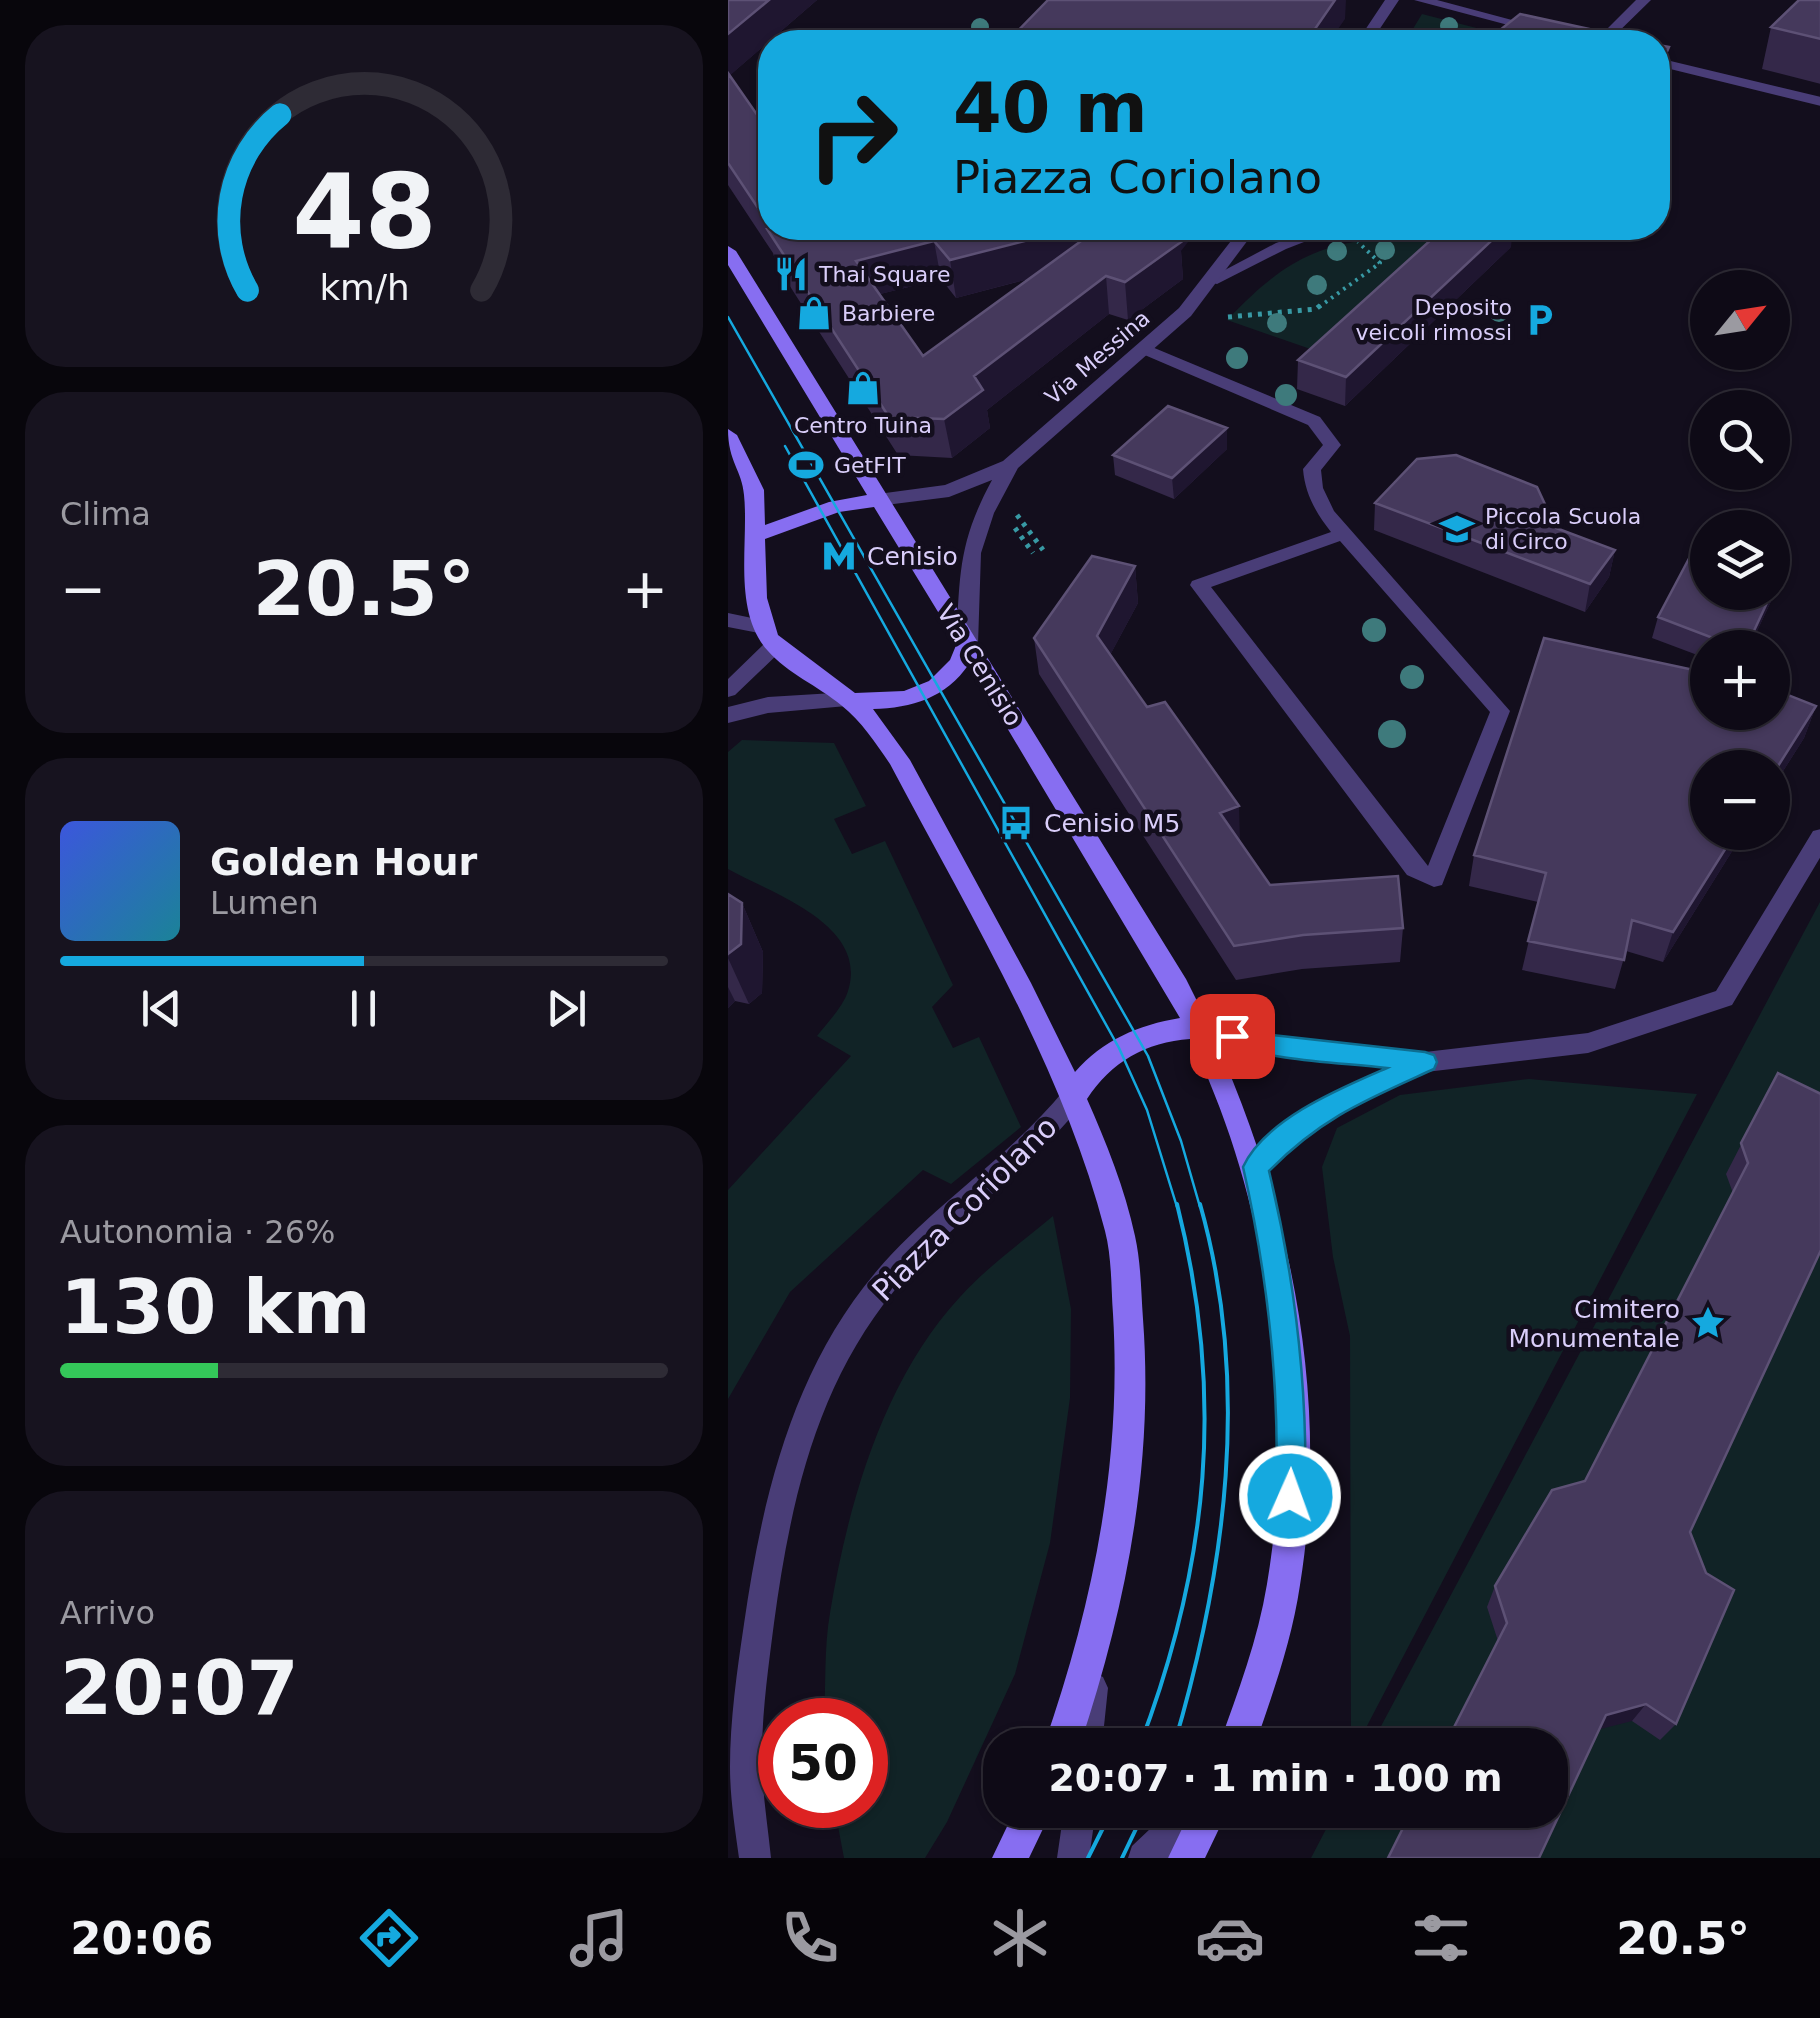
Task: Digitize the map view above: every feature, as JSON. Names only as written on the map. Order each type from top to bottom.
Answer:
[{"type":"main road","name":"Via Cenisio","points":[[728,251],[1200,1028]]},
{"type":"main road","points":[[728,435],[754,490],[758,598],[769,636],[874,723],[898,760],[1074,1096],[1098,1062],[1129,1042],[1165,1031],[1200,1028],[1255,1167],[1276,1258],[1293,1420],[1287,1563],[1265,1668],[1243,1728]]},
{"type":"main road","points":[[757,535],[836,506],[878,500]]},
{"type":"main road","points":[[850,700],[895,700],[930,691],[952,676],[967,644]]},
{"type":"main road","name":"Piazza Coriolano","points":[[1068,1728],[1097,1640],[1122,1513],[1132,1427],[1132,1338],[1121,1236],[1074,1096]]},
{"type":"main road","points":[[1010,1858],[1025,1828]]},
{"type":"main road","points":[[1186,1858],[1201,1828]]},
{"type":"street","points":[[1372,30],[1392,0]]},
{"type":"street","points":[[1421,0],[1540,30]]},
{"type":"street","points":[[1613,30],[1644,0]]},
{"type":"street","points":[[1670,65],[1820,102]]},
{"type":"street","name":"Via Messina","points":[[878,500],[950,491],[1010,464],[1146,350],[1212,280],[1240,240]]},
{"type":"street","name":"Via Messina","points":[[967,644],[971,552],[984,513],[1010,464]]},
{"type":"street","points":[[728,620],[769,636]]},
{"type":"street","points":[[728,715],[768,705],[850,700]]},
{"type":"lane","name":"Via Messina","points":[[1212,280],[1298,240]]},
{"type":"lane","points":[[1146,350],[1314,421],[1324,430],[1332,446],[1312,469],[1312,482],[1328,517],[1500,711],[1434,879],[1415,869],[1199,585],[1343,534]]},
{"type":"lane","points":[[728,690],[769,636]]},
{"type":"lane","points":[[1200,1028],[1264,1044],[1425,1062],[1588,1043],[1724,998],[1820,838]]},
{"type":"lane","points":[[1255,1167],[1296,1127],[1345,1098],[1425,1062]]},
{"type":"lane","name":"Piazza Coriolano","points":[[756,1858],[746,1768],[753,1674],[778,1506],[803,1423],[840,1344],[884,1282],[930,1235],[1030,1149],[1074,1096]]},
{"type":"lane","points":[[1088,1728],[1097,1640]]},
{"type":"lane","points":[[1072,1858],[1077,1828]]},
{"type":"lane","points":[[1144,1858],[1175,1828]]},
{"type":"path","points":[[1228,316],[1246,318],[1316,309],[1380,263],[1357,240]]},
{"type":"shaded area","points":[[1422,14],[1484,30],[1412,30]]},
{"type":"shaded area","points":[[1446,240],[1322,353],[1227,320],[1291,265],[1311,254],[1357,241]]},
{"type":"shaded area","points":[[742,740],[834,743],[866,806],[834,819],[852,854],[885,841],[953,985],[932,1007],[953,1048],[979,1037],[1021,1127],[951,1184],[923,1170],[790,1292],[728,1399],[728,1190],[851,1056],[817,1036],[848,991],[851,968],[844,948],[813,915],[728,869],[728,752]]},
{"type":"shaded area","name":"Cimitero Monumentale","points":[[1820,902],[1820,1858],[1311,1858],[1327,1828],[1568,1828],[1568,1728],[1380,1728]]},
{"type":"shaded area","points":[[1529,1079],[1697,1094],[1366,1728],[1351,1728],[1350,1336],[1333,1257],[1322,1167],[1337,1128],[1400,1095]]},
{"type":"shaded area","points":[[1053,1216],[1071,1309],[1070,1398],[1050,1543],[1015,1674],[990,1728],[983,1728],[983,1744],[947,1822],[925,1858],[844,1858],[838,1828],[888,1828],[888,1698],[825,1698],[828,1626],[847,1529],[873,1445],[910,1366],[933,1330],[982,1275]]},
{"type":"building","points":[[728,0],[769,0],[728,34]]},
{"type":"building","points":[[1048,0],[1335,0],[1314,30],[1019,30]]},
{"type":"building","points":[[1799,0],[1821,0],[1821,39],[1771,27]]},
{"type":"building","points":[[1520,14],[1594,30],[1500,30]]},
{"type":"building","points":[[728,73],[758,116],[758,208],[728,163]]},
{"type":"building","points":[[774,240],[1029,240],[950,260],[934,241],[856,261],[923,356],[1082,240],[1181,242],[1125,282],[1106,276],[974,376],[983,390],[944,419],[889,417]]},
{"type":"building","points":[[1431,240],[1492,240],[1346,377],[1298,360]]},
{"type":"building","points":[[1168,406],[1227,428],[1172,478],[1113,455]]},
{"type":"building","points":[[1456,455],[1537,487],[1556,528],[1615,550],[1590,584],[1375,503],[1417,459]]},
{"type":"building","points":[[1092,556],[1135,566],[1097,636],[1147,707],[1165,702],[1239,806],[1220,813],[1270,885],[1398,876],[1403,928],[1303,935],[1234,946],[1034,638]]},
{"type":"building","points":[[1690,557],[1690,610],[1764,610],[1754,630],[1692,630],[1658,617]]},
{"type":"building","points":[[1544,638],[1690,669],[1690,730],[1790,730],[1790,696],[1816,706],[1788,750],[1690,750],[1690,850],[1725,850],[1673,932],[1632,920],[1624,960],[1528,941],[1546,873],[1474,855]]},
{"type":"building","points":[[728,894],[742,903],[741,944],[728,954]]},
{"type":"building","name":"Cimitero Monumentale","points":[[1778,1073],[1821,1094],[1821,1250],[1690,1532],[1706,1573],[1734,1590],[1676,1724],[1646,1704],[1606,1715],[1568,1796],[1568,1728],[1454,1728],[1507,1623],[1495,1586],[1552,1490],[1585,1481],[1748,1163],[1741,1143]]},
{"type":"building","name":"Cimitero Monumentale","points":[[1403,1828],[1553,1828],[1539,1858],[1388,1858]]},
{"type":"tram line","points":[[728,317],[1148,1056],[1181,1141],[1200,1207]]},
{"type":"tram line","points":[[785,446],[1119,1048],[1147,1110],[1177,1207]]},
{"type":"tram line","points":[[1146,1728],[1182,1610],[1202,1478],[1205,1411],[1201,1343],[1177,1204]]},
{"type":"tram line","points":[[1179,1728],[1207,1612],[1226,1476],[1225,1340],[1216,1272],[1200,1204]]},
{"type":"tram line","points":[[1088,1858],[1103,1828]]},
{"type":"tram line","points":[[1122,1858],[1136,1828]]},
{"type":"place","name":"Thai Square","points":[[791,274]]},
{"type":"place","name":"Barbiere","points":[[814,313]]},
{"type":"place","name":"Deposito veicoli rimossi","points":[[1540,320]]},
{"type":"place","name":"Centro Tuina","points":[[863,388]]},
{"type":"place","name":"GetFIT","points":[[806,465]]},
{"type":"place","name":"Piccola Scuola di Circo","points":[[1457,529]]},
{"type":"place","name":"Cenisio","points":[[839,556]]},
{"type":"place","name":"Cenisio M5","points":[[1016,823]]},
{"type":"place","name":"Cimitero Monumentale","points":[[1708,1323]]},
{"type":"route","points":[[1232,1036],[1264,1044],[1425,1062],[1345,1098],[1296,1127],[1255,1167],[1276,1258],[1288,1341],[1293,1420],[1290,1496]]}]
